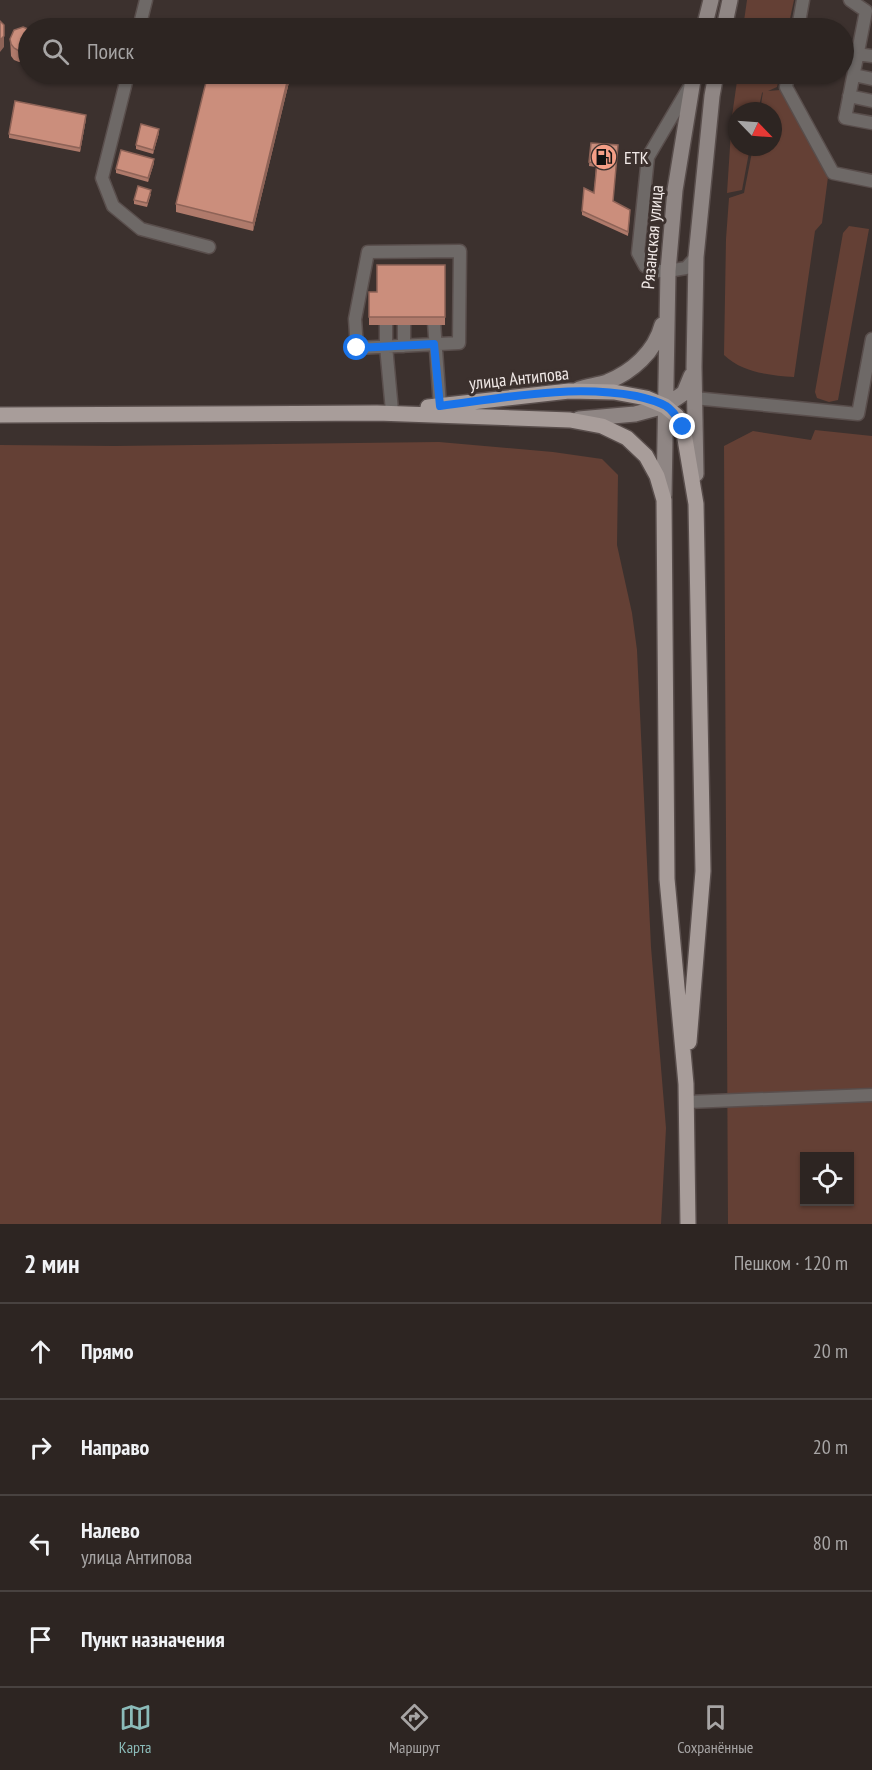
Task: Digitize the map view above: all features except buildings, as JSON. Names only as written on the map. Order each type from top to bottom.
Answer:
[{"type":"main road","points":[[706,18],[711,0]]},
{"type":"main road","points":[[726,18],[730,0]]},
{"type":"main road","name":"Рязанская улица","points":[[664,500],[668,271],[675,190],[693,84]]},
{"type":"main road","points":[[688,1224],[686,1084],[703,871],[694,398],[696,257],[714,84]]},
{"type":"main road","points":[[569,391],[606,382],[630,370],[646,356],[659,337],[666,311]]},
{"type":"main road","points":[[570,420],[635,414],[665,406],[684,393],[694,368]]},
{"type":"main road","name":"улица Антипова","points":[[385,412],[569,391],[614,392],[646,398],[665,406]]},
{"type":"main road","points":[[665,406],[677,416],[683,427],[696,504]]},
{"type":"main road","name":"улица Антипова","points":[[0,415],[385,412],[570,420],[602,426],[627,438],[646,456],[657,476],[664,500],[667,879],[686,1084]]},
{"type":"lane","points":[[142,18],[146,0]]},
{"type":"lane","points":[[800,18],[803,0]]},
{"type":"lane","points":[[850,0],[869,11],[867,33],[857,54],[854,75],[872,78]]},
{"type":"lane","points":[[857,54],[872,56]]},
{"type":"lane","points":[[126,84],[102,178],[113,206],[141,229],[209,247]]},
{"type":"lane","points":[[690,84],[648,157],[638,253],[645,266],[654,271],[686,268],[696,257]]},
{"type":"lane","points":[[787,84],[786,87],[833,173],[872,181]]},
{"type":"lane","points":[[852,84],[845,118],[872,123]]},
{"type":"lane","points":[[849,96],[872,101]]},
{"type":"lane","points":[[460,251],[459,343],[386,346],[357,348],[355,319],[368,252],[385,257],[404,257],[460,251]]},
{"type":"lane","points":[[433,296],[434,344],[440,406]]},
{"type":"lane","points":[[404,298],[404,345]]},
{"type":"lane","points":[[385,412],[386,299]]},
{"type":"lane","points":[[694,398],[858,414],[872,339]]},
{"type":"lane","points":[[687,1102],[872,1095]]},
{"type":"shaded area","points":[[747,0],[794,0],[790,18],[744,18]]},
{"type":"shaded area","points":[[737,84],[778,84],[777,87],[768,91],[780,90],[828,177],[822,223],[815,231],[794,377],[766,374],[748,369],[739,366],[724,355],[729,198],[744,193],[751,156],[782,156],[782,102],[761,102],[762,93],[760,102],[734,102]]},
{"type":"shaded area","points":[[729,156],[748,156],[742,190],[727,193]]},
{"type":"shaded area","points":[[849,226],[869,229],[838,400],[829,402],[817,398],[815,392],[843,233]]},
{"type":"shaded area","points":[[815,430],[872,436],[872,1224],[728,1224],[724,446],[753,431],[811,440]]},
{"type":"shaded area","points":[[439,442],[553,452],[602,459],[618,475],[617,545],[632,613],[637,650],[651,947],[666,1128],[661,1224],[0,1224],[0,445]]},
{"type":"place","name":"ЕТК","points":[[604,157]]},
{"type":"route","points":[[357,348],[434,344],[440,406],[569,391],[614,392],[646,398],[665,406],[677,416],[683,427]]}]
